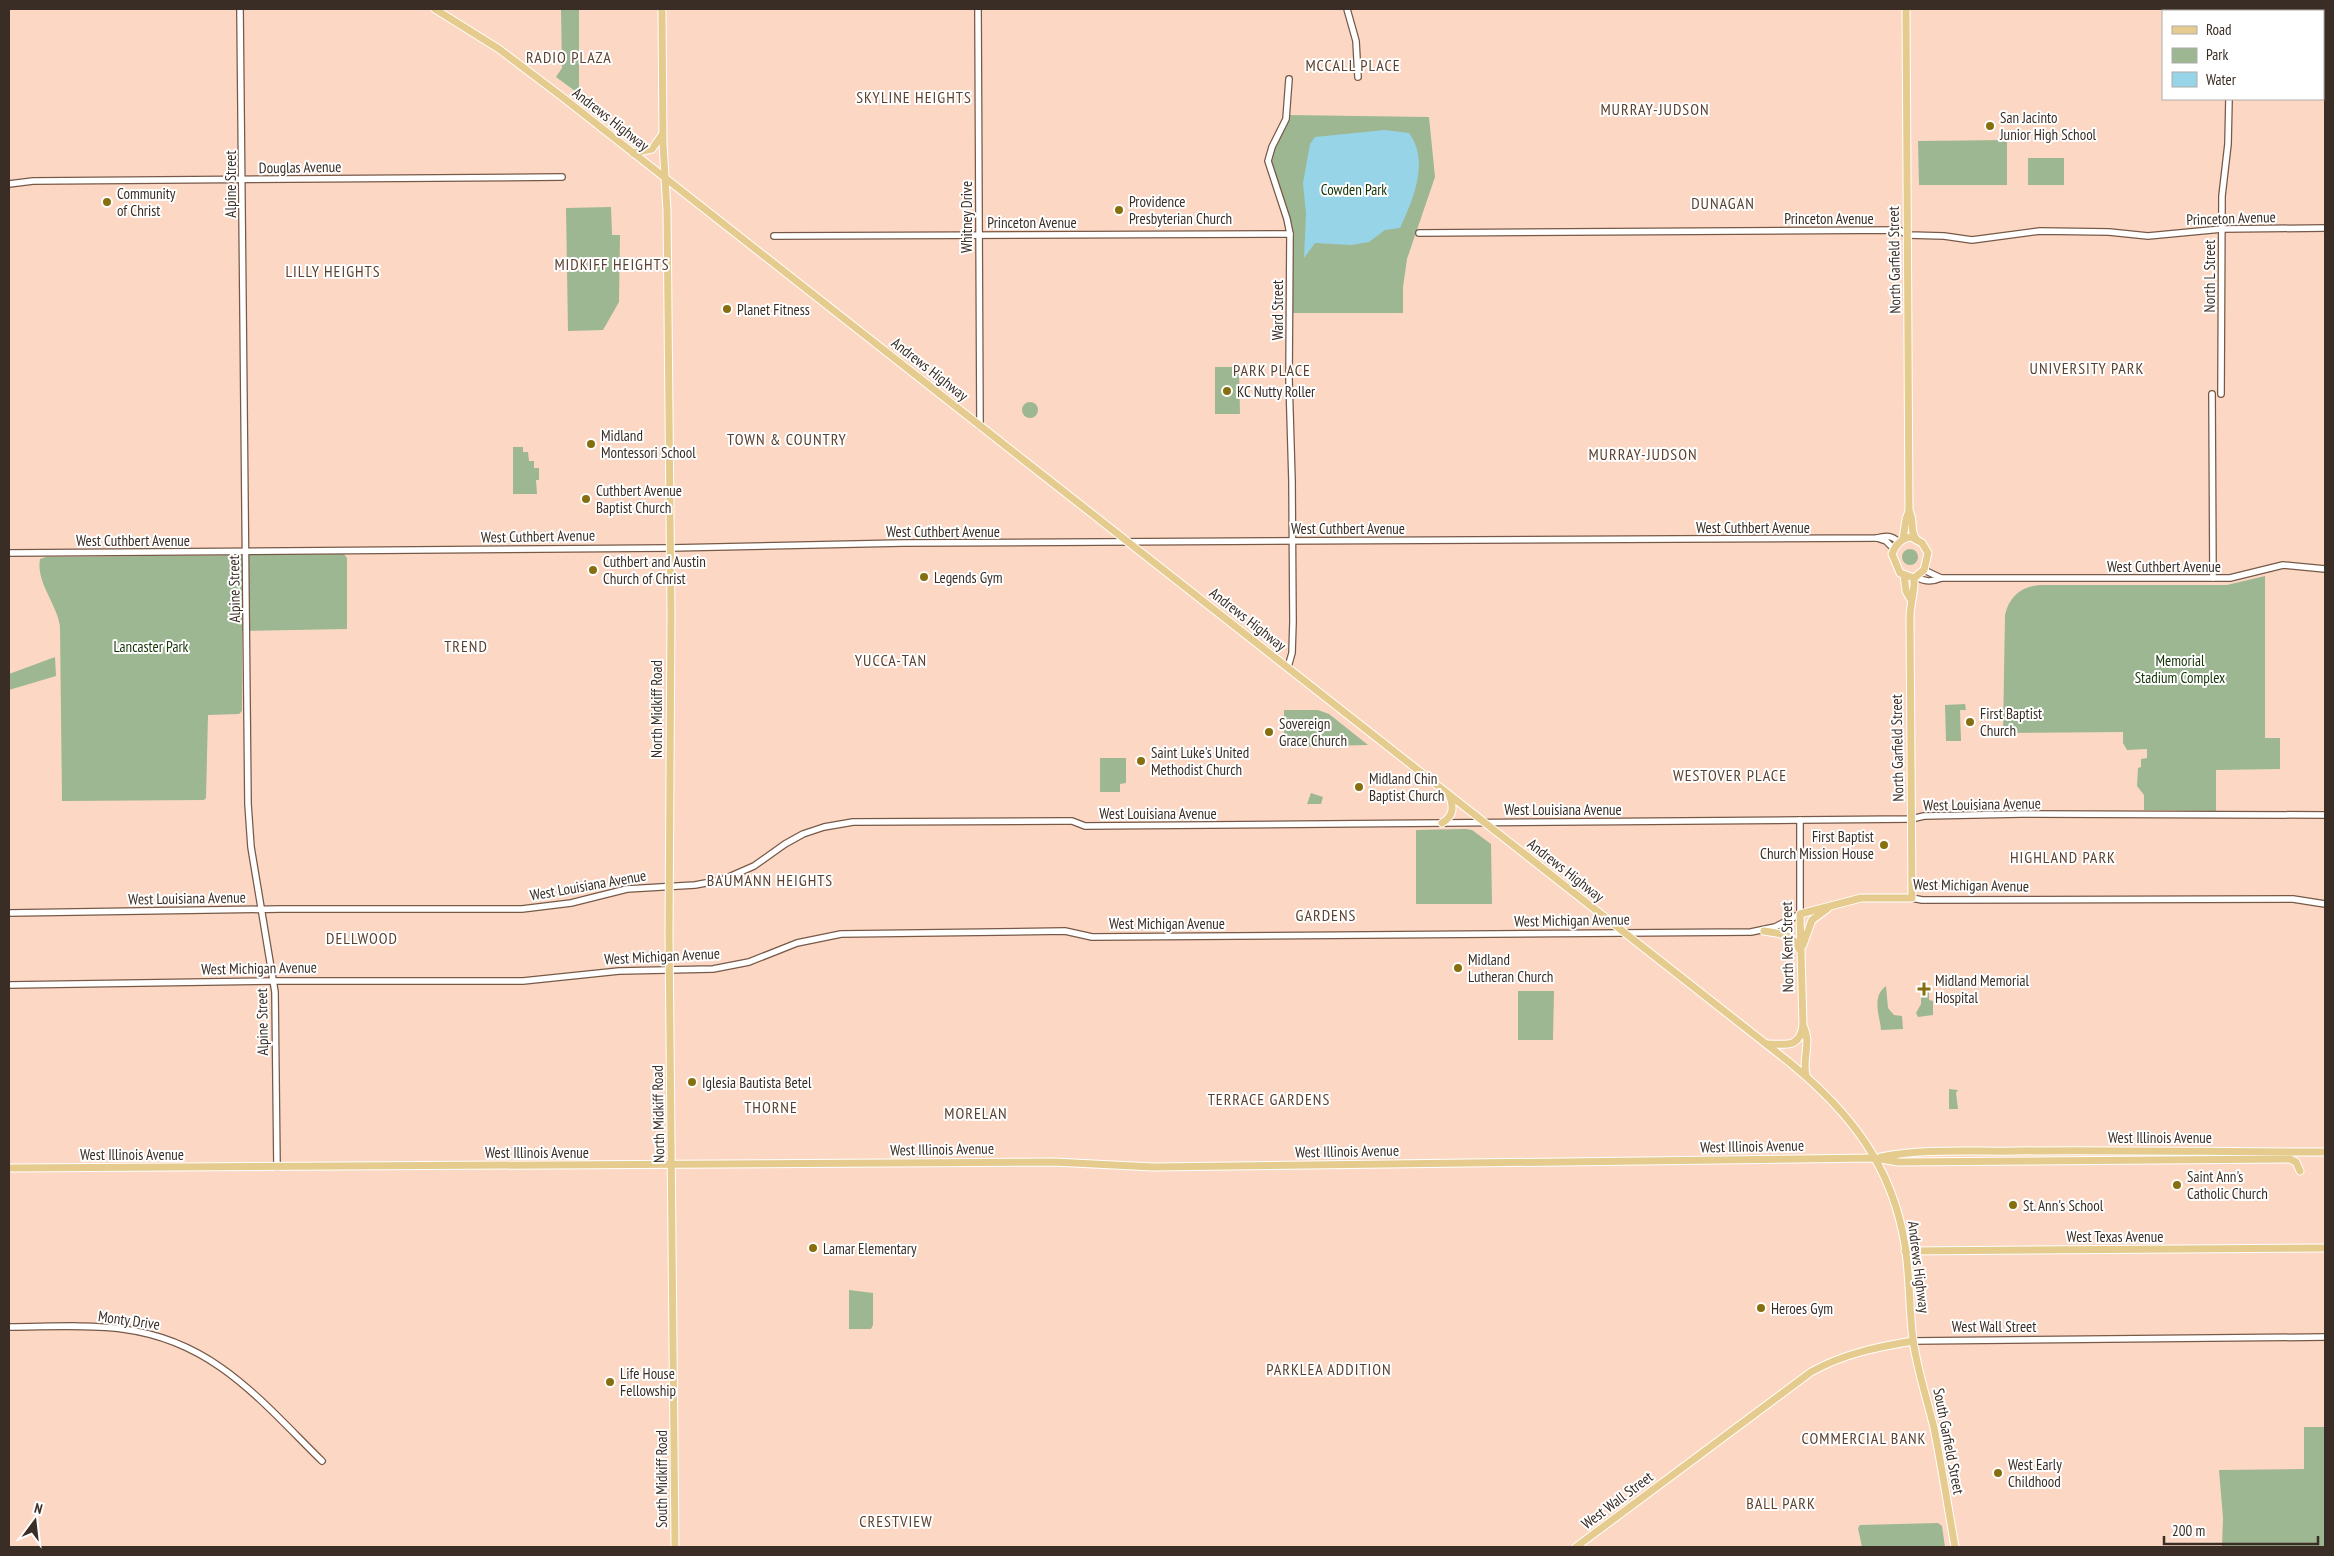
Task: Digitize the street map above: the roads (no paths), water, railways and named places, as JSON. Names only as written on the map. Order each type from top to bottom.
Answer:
[{"type":"main road","name":"Andrews Highway","points":[[434,9],[499,49],[1288,667],[1806,1076],[1847,1117],[1875,1158],[1894,1199],[1905,1251],[1913,1341]]},
{"type":"main road","name":"North Midkiff Road","points":[[662,9],[671,613],[669,886],[674,1410]]},
{"type":"main road","name":"North Garfield Street","points":[[1906,9],[1910,511]]},
{"type":"main road","points":[[633,154],[652,149],[663,134]]},
{"type":"main road","points":[[1910,511],[1912,516],[1912,534],[1926,547],[1928,553],[1924,570],[1915,578],[1910,598]]},
{"type":"main road","points":[[1901,541],[1906,519],[1910,511]]},
{"type":"main road","points":[[1915,578],[1904,575],[1897,569],[1893,559],[1894,549],[1901,541],[1911,537],[1916,539]]},
{"type":"main road","points":[[1904,575],[1906,591],[1910,598]]},
{"type":"main road","name":"North Garfield Street","points":[[1910,598],[1912,898]]},
{"type":"main road","points":[[1442,823],[1453,813],[1450,796]]},
{"type":"main road","name":"West Michigan Avenue","points":[[1800,914],[1862,898],[1912,898]]},
{"type":"main road","points":[[1801,955],[1806,932],[1812,920],[1831,906]]},
{"type":"main road","name":"North Kent Street","points":[[1800,914],[1803,1025],[1808,1035],[1803,1064],[1806,1076]]},
{"type":"main road","points":[[1764,931],[1793,938],[1801,955]]},
{"type":"main road","points":[[1766,1044],[1796,1042],[1800,1037],[1803,1025]]},
{"type":"main road","name":"West Illinois Avenue","points":[[1875,1158],[1903,1152],[2150,1150],[2325,1152]]},
{"type":"main road","name":"West Illinois Avenue","points":[[9,1168],[1054,1162],[1094,1166],[1163,1167],[1875,1158],[1898,1162],[2290,1159],[2296,1162],[2300,1170]]},
{"type":"main road","name":"West Texas Avenue","points":[[1905,1251],[2325,1248]]},
{"type":"main road","name":"West Wall Street","points":[[1576,1547],[1811,1372],[1834,1360],[1861,1351],[1913,1341]]},
{"type":"main road","name":"South Garfield Street","points":[[1913,1341],[1934,1429],[1955,1547]]},
{"type":"main road","name":"South Midkiff Road","points":[[674,1410],[675,1547]]},
{"type":"street","name":"Alpine Street","points":[[240,9],[248,824],[274,981],[277,1167]]},
{"type":"street","name":"Whitney Drive","points":[[978,9],[980,426]]},
{"type":"street","points":[[1347,9],[1356,41],[1358,77]]},
{"type":"street","name":"Ward Street","points":[[1288,667],[1293,643],[1293,541],[1289,379],[1290,234],[1268,161],[1272,147],[1286,119],[1289,79]]},
{"type":"street","name":"North L Street","points":[[2221,394],[2222,196],[2229,133],[2229,100]]},
{"type":"street","name":"Douglas Avenue","points":[[9,184],[33,181],[562,177]]},
{"type":"street","name":"Princeton Avenue","points":[[1420,233],[1899,230],[1908,235],[1982,240],[2040,231],[2103,231],[2148,236],[2222,229],[2325,228]]},
{"type":"street","name":"Princeton Avenue","points":[[774,236],[1290,234]]},
{"type":"street","points":[[2212,394],[2212,578]]},
{"type":"street","name":"West Cuthbert Avenue","points":[[9,553],[670,548],[903,543],[1877,538],[1885,536],[1901,541]]},
{"type":"street","points":[[1877,538],[1886,541],[1894,549]]},
{"type":"street","name":"West Cuthbert Avenue","points":[[1924,570],[1928,574],[1941,578],[2230,578],[2283,565],[2325,569]]},
{"type":"street","name":"West Cuthbert Avenue","points":[[1915,578],[1922,581],[1934,581],[1941,578]]},
{"type":"street","name":"West Louisiana Avenue","points":[[9,912],[522,909],[571,903],[627,889],[695,885],[727,879],[754,866],[803,834],[847,823],[1072,821],[1085,826],[1911,819],[1924,816],[2022,814],[2325,816]]},
{"type":"street","name":"North Kent Street","points":[[1800,820],[1800,914]]},
{"type":"street","name":"West Michigan Avenue","points":[[1912,898],[1922,900],[2293,899],[2325,904]]},
{"type":"street","name":"West Michigan Avenue","points":[[9,986],[274,981],[507,981],[618,971],[713,969],[734,966],[796,943],[841,934],[1065,931],[1092,937],[1131,937],[1764,931],[1800,914]]},
{"type":"street","name":"Monty Drive","points":[[9,1327],[120,1328],[160,1336],[189,1347],[215,1362],[240,1380],[322,1461]]},
{"type":"street","name":"West Wall Street","points":[[1913,1341],[2325,1337]]},
{"type":"water","points":[[1385,130],[1409,133],[1415,144],[1418,156],[1419,168],[1414,193],[1400,228],[1385,230],[1369,242],[1352,245],[1315,243],[1304,258],[1306,214],[1303,183],[1310,144],[1315,137]]},
{"type":"place","name":"San Jacinto Junior High School","points":[[1990,126]]},
{"type":"place","name":"Community of Christ","points":[[107,202]]},
{"type":"place","name":"Providence Presbyterian Church","points":[[1119,210]]},
{"type":"place","name":"Planet Fitness","points":[[727,309]]},
{"type":"place","name":"KC Nutty Roller","points":[[1227,391]]},
{"type":"place","name":"Midland Montessori School","points":[[591,444]]},
{"type":"place","name":"Cuthbert Avenue Baptist Church","points":[[586,499]]},
{"type":"place","name":"Cuthbert and Austin Church of Christ","points":[[593,570]]},
{"type":"place","name":"Legends Gym","points":[[924,577]]},
{"type":"place","name":"First Baptist Church","points":[[1970,722]]},
{"type":"place","name":"Sovereign Grace Church","points":[[1269,732]]},
{"type":"place","name":"Saint Luke's United Methodist Church","points":[[1141,761]]},
{"type":"place","name":"Midland Chin Baptist Church","points":[[1359,787]]},
{"type":"place","name":"First Baptist Church Mission House","points":[[1884,845]]},
{"type":"place","name":"Midland Lutheran Church","points":[[1458,968]]},
{"type":"place","name":"Midland Memorial Hospital","points":[[1924,989]]},
{"type":"place","name":"Iglesia Bautista Betel","points":[[692,1082]]},
{"type":"place","name":"Saint Ann's Catholic Church","points":[[2177,1185]]},
{"type":"place","name":"St. Ann's School","points":[[2013,1205]]},
{"type":"place","name":"Lamar Elementary","points":[[813,1248]]},
{"type":"place","name":"Heroes Gym","points":[[1761,1308]]},
{"type":"place","name":"Life House Fellowship","points":[[610,1382]]},
{"type":"place","name":"West Early Childhood","points":[[1998,1473]]},
{"type":"district","name":"RADIO PLAZA","points":[[569,57]]},
{"type":"district","name":"MCCALL PLACE","points":[[1353,65]]},
{"type":"district","name":"SKYLINE HEIGHTS","points":[[914,97]]},
{"type":"district","name":"MURRAY-JUDSON","points":[[1655,109]]},
{"type":"district","name":"DUNAGAN","points":[[1723,203]]},
{"type":"district","name":"MIDKIFF HEIGHTS","points":[[612,264]]},
{"type":"district","name":"LILLY HEIGHTS","points":[[333,271]]},
{"type":"district","name":"UNIVERSITY PARK","points":[[2087,368]]},
{"type":"district","name":"PARK PLACE","points":[[1272,370]]},
{"type":"district","name":"TOWN & COUNTRY","points":[[787,439]]},
{"type":"district","name":"MURRAY-JUDSON","points":[[1643,454]]},
{"type":"district","name":"TREND","points":[[466,646]]},
{"type":"district","name":"YUCCA-TAN","points":[[891,660]]},
{"type":"district","name":"WESTOVER PLACE","points":[[1730,775]]},
{"type":"district","name":"HIGHLAND PARK","points":[[2063,857]]},
{"type":"district","name":"BAUMANN HEIGHTS","points":[[770,880]]},
{"type":"district","name":"GARDENS","points":[[1326,915]]},
{"type":"district","name":"DELLWOOD","points":[[362,938]]},
{"type":"district","name":"TERRACE GARDENS","points":[[1269,1099]]},
{"type":"district","name":"THORNE","points":[[771,1107]]},
{"type":"district","name":"MORELAN","points":[[976,1113]]},
{"type":"district","name":"PARKLEA ADDITION","points":[[1329,1369]]},
{"type":"district","name":"COMMERCIAL BANK","points":[[1864,1438]]},
{"type":"district","name":"BALL PARK","points":[[1781,1503]]},
{"type":"district","name":"CRESTVIEW","points":[[896,1521]]},
{"type":"park label","name":"Cowden Park","points":[[1354,189]]},
{"type":"park label","name":"Lancaster Park","points":[[151,646]]},
{"type":"park label","name":"Memorial Stadium Complex","points":[[2180,668]]}]
